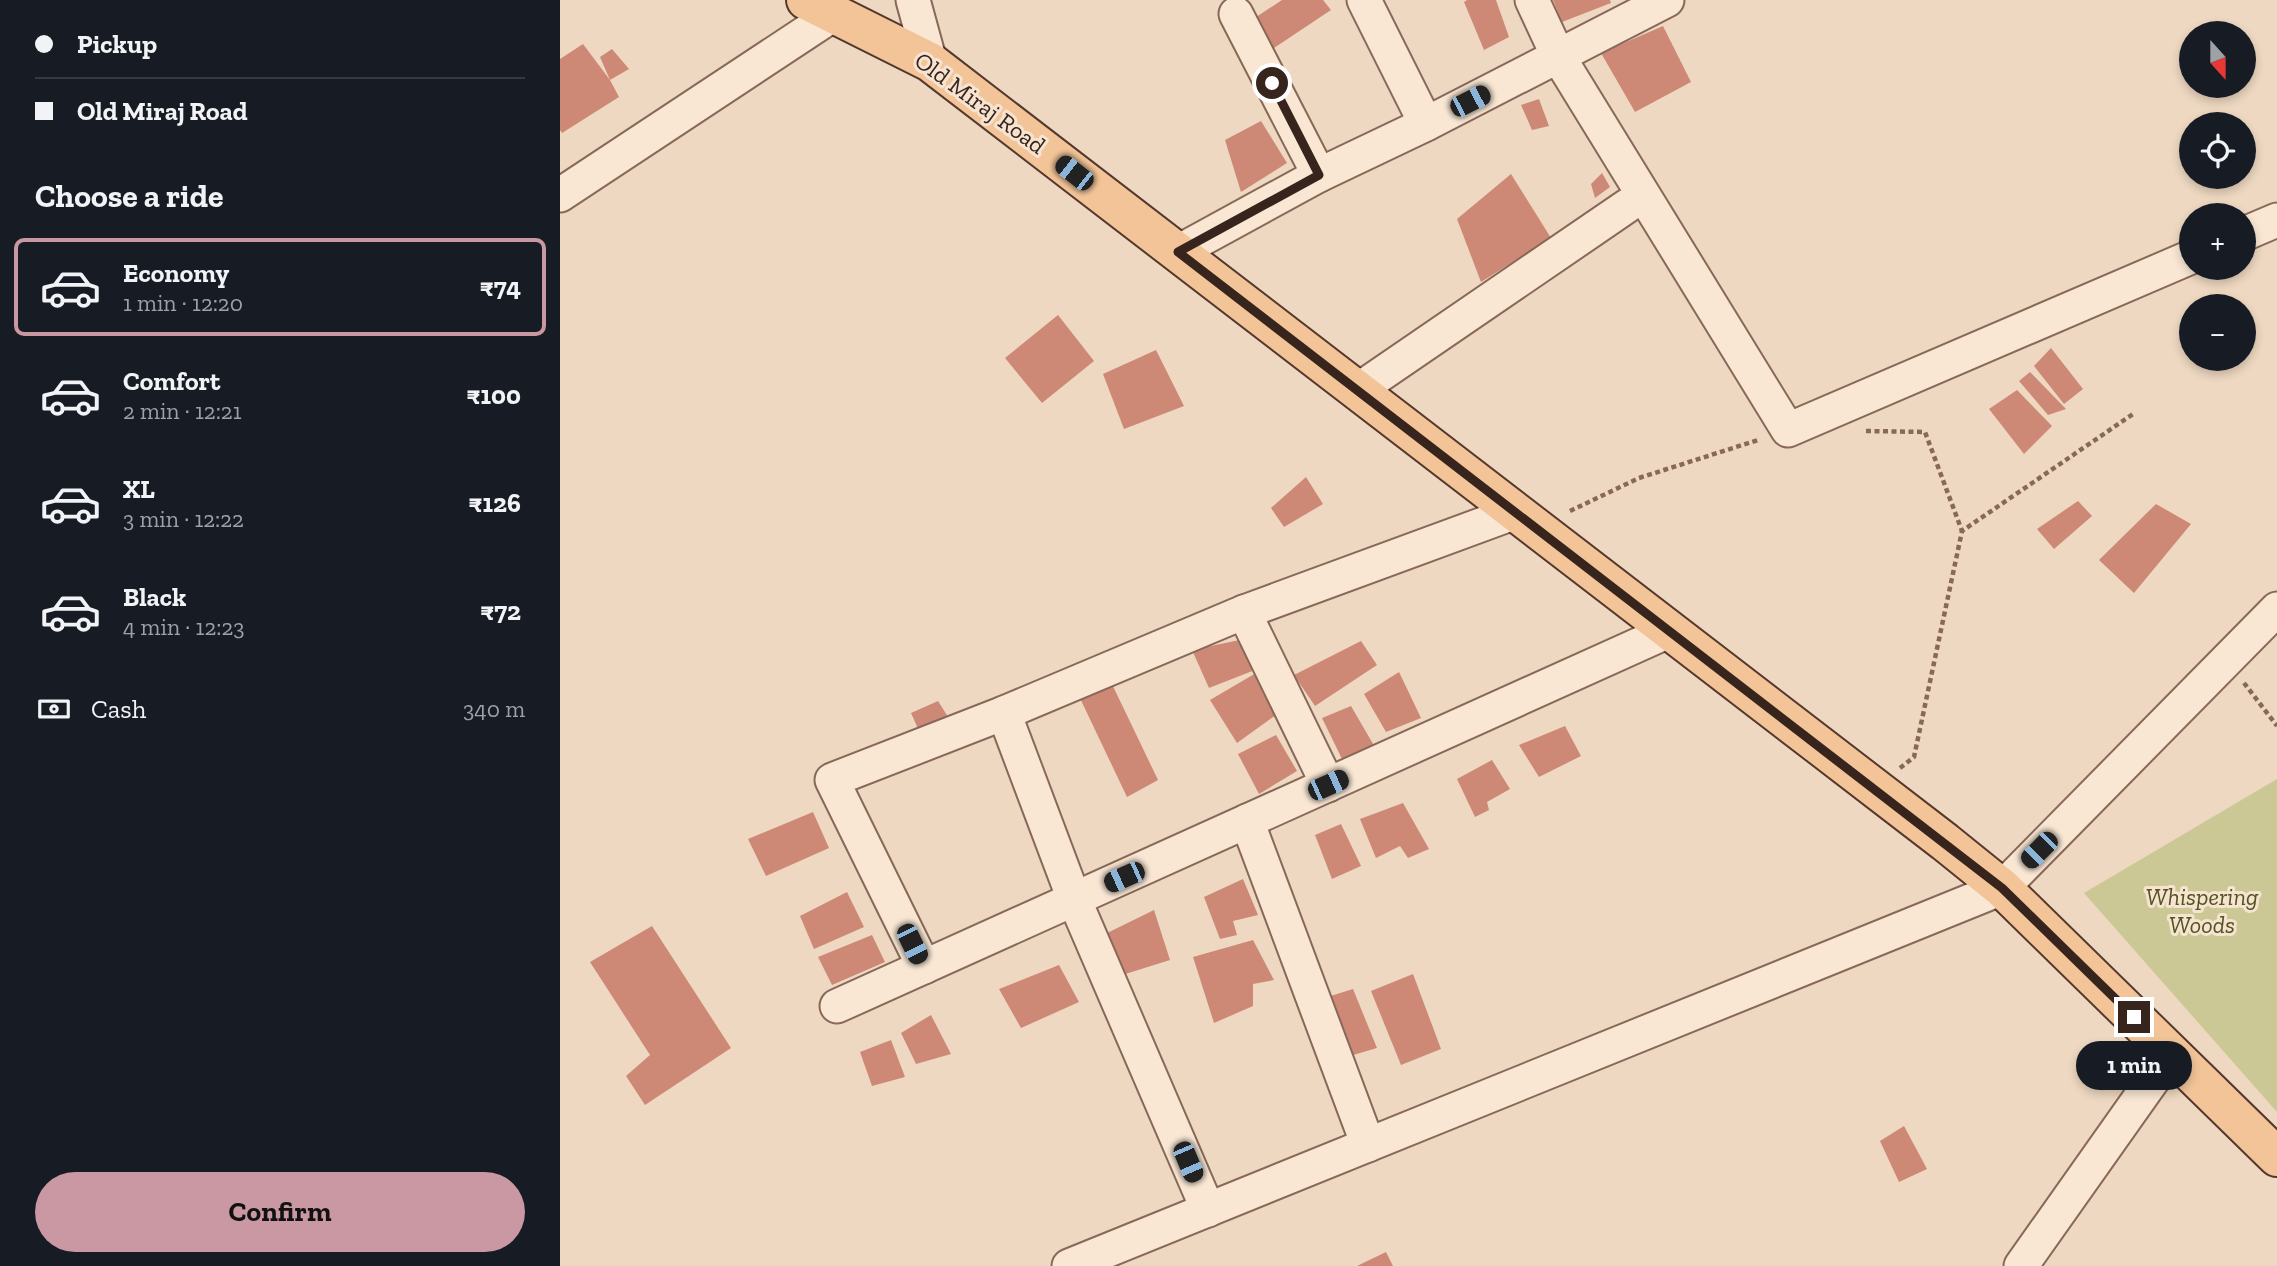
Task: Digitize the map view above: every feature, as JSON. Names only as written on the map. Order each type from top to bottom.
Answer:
[{"type":"main road","name":"Old Miraj Road","points":[[820,7],[930,62],[1671,630],[2002,888],[2277,1157]]},
{"type":"street","points":[[913,0],[930,62]]},
{"type":"street","points":[[1364,0],[1426,124]]},
{"type":"street","points":[[1532,0],[1558,56],[1788,430],[2179,262]]},
{"type":"street","points":[[1178,252],[1319,175],[1426,124],[1667,0]]},
{"type":"street","points":[[560,195],[820,7]]},
{"type":"street","points":[[1236,14],[1319,175]]},
{"type":"street","points":[[1358,390],[1626,206]]},
{"type":"street","points":[[2256,229],[2277,220]]},
{"type":"street","points":[[924,967],[832,780],[1004,713],[1244,612],[1526,519]]},
{"type":"street","points":[[1069,1266],[2002,888],[2277,609]]},
{"type":"street","points":[[1244,612],[1328,785]]},
{"type":"street","points":[[837,1006],[1671,630]]},
{"type":"street","points":[[1004,713],[1074,900],[1208,1210]]},
{"type":"street","points":[[1247,821],[1368,1145]]},
{"type":"street","points":[[2021,1266],[2171,1054]]},
{"type":"path","points":[[1962,531],[2133,414]]},
{"type":"path","points":[[1526,519],[1639,478],[1788,430]]},
{"type":"path","points":[[1856,431],[1925,432],[1962,531],[1914,757],[1874,787]]},
{"type":"path","points":[[2227,660],[2277,726]]},
{"type":"green space","name":"Whispering Woods","points":[[2277,779],[2277,1112],[2084,893]]},
{"type":"building","points":[[1282,0],[1323,0],[1331,10],[1271,50],[1250,21]]},
{"type":"building","points":[[1496,0],[1509,37],[1484,50],[1464,2]]},
{"type":"building","points":[[1553,0],[1610,0],[1611,3],[1562,22]]},
{"type":"building","points":[[1663,26],[1691,82],[1635,112],[1601,53]]},
{"type":"building","points":[[583,44],[610,80],[619,97],[562,133],[560,59]]},
{"type":"building","points":[[612,49],[629,69],[610,80],[600,57]]},
{"type":"building","points":[[1539,99],[1549,126],[1532,130],[1521,105]]},
{"type":"building","points":[[1261,121],[1287,163],[1241,192],[1225,140]]},
{"type":"building","points":[[1602,173],[1610,187],[1595,198],[1591,184]]},
{"type":"building","points":[[1511,174],[1551,238],[1481,282],[1457,219]]},
{"type":"building","points":[[1058,315],[1094,361],[1042,403],[1005,358]]},
{"type":"building","points":[[2051,348],[2083,389],[2064,404],[2034,366]]},
{"type":"building","points":[[1156,350],[1184,406],[1124,429],[1103,374]]},
{"type":"building","points":[[2030,372],[2066,409],[2048,415],[2019,381]]},
{"type":"building","points":[[2017,390],[2052,426],[2024,454],[1989,409]]},
{"type":"building","points":[[1306,477],[1323,504],[1284,527],[1271,508]]},
{"type":"building","points":[[2078,501],[2092,516],[2054,549],[2037,529]]},
{"type":"building","points":[[2156,504],[2191,524],[2134,593],[2099,560]]},
{"type":"building","points":[[1244,639],[1260,668],[1209,688],[1192,650]]},
{"type":"building","points":[[1361,641],[1377,665],[1315,706],[1294,675]]},
{"type":"building","points":[[1399,672],[1421,718],[1386,732],[1364,694]]},
{"type":"building","points":[[1256,673],[1276,715],[1237,743],[1210,700]]},
{"type":"building","points":[[1110,680],[1158,780],[1127,797],[1078,694]]},
{"type":"building","points":[[938,701],[950,720],[920,733],[911,713]]},
{"type":"building","points":[[1351,706],[1376,749],[1342,759],[1322,718]]},
{"type":"building","points":[[1565,726],[1581,756],[1539,777],[1519,745]]},
{"type":"building","points":[[1276,735],[1297,771],[1259,794],[1238,754]]},
{"type":"building","points":[[1492,760],[1510,789],[1487,802],[1489,810],[1475,817],[1457,779]]},
{"type":"building","points":[[1403,803],[1429,849],[1408,858],[1400,846],[1376,858],[1360,819]]},
{"type":"building","points":[[813,812],[829,848],[766,876],[748,839]]},
{"type":"building","points":[[1341,824],[1361,866],[1332,879],[1315,835]]},
{"type":"building","points":[[1243,879],[1258,915],[1233,921],[1237,935],[1220,939],[1204,897]]},
{"type":"building","points":[[847,892],[864,927],[814,949],[800,916]]},
{"type":"building","points":[[1154,910],[1170,960],[1119,976],[1099,937]]},
{"type":"building","points":[[652,926],[731,1048],[645,1105],[626,1076],[650,1055],[590,962]]},
{"type":"building","points":[[872,935],[885,962],[832,985],[818,957]]},
{"type":"building","points":[[1253,940],[1274,980],[1253,984],[1253,1006],[1214,1023],[1193,957]]},
{"type":"building","points":[[1059,965],[1079,1002],[1021,1028],[999,989]]},
{"type":"building","points":[[1413,974],[1441,1049],[1401,1065],[1371,991]]},
{"type":"building","points":[[1353,989],[1377,1048],[1343,1058],[1321,999]]},
{"type":"building","points":[[931,1015],[951,1054],[916,1064],[901,1033]]},
{"type":"building","points":[[891,1040],[905,1077],[872,1086],[860,1052]]},
{"type":"building","points":[[1904,1126],[1927,1169],[1899,1182],[1880,1141]]},
{"type":"building","points":[[1386,1252],[1393,1266],[1357,1266]]},
{"type":"route","points":[[1272,83],[1319,175],[1178,252],[2002,888],[2134,1017]]}]
